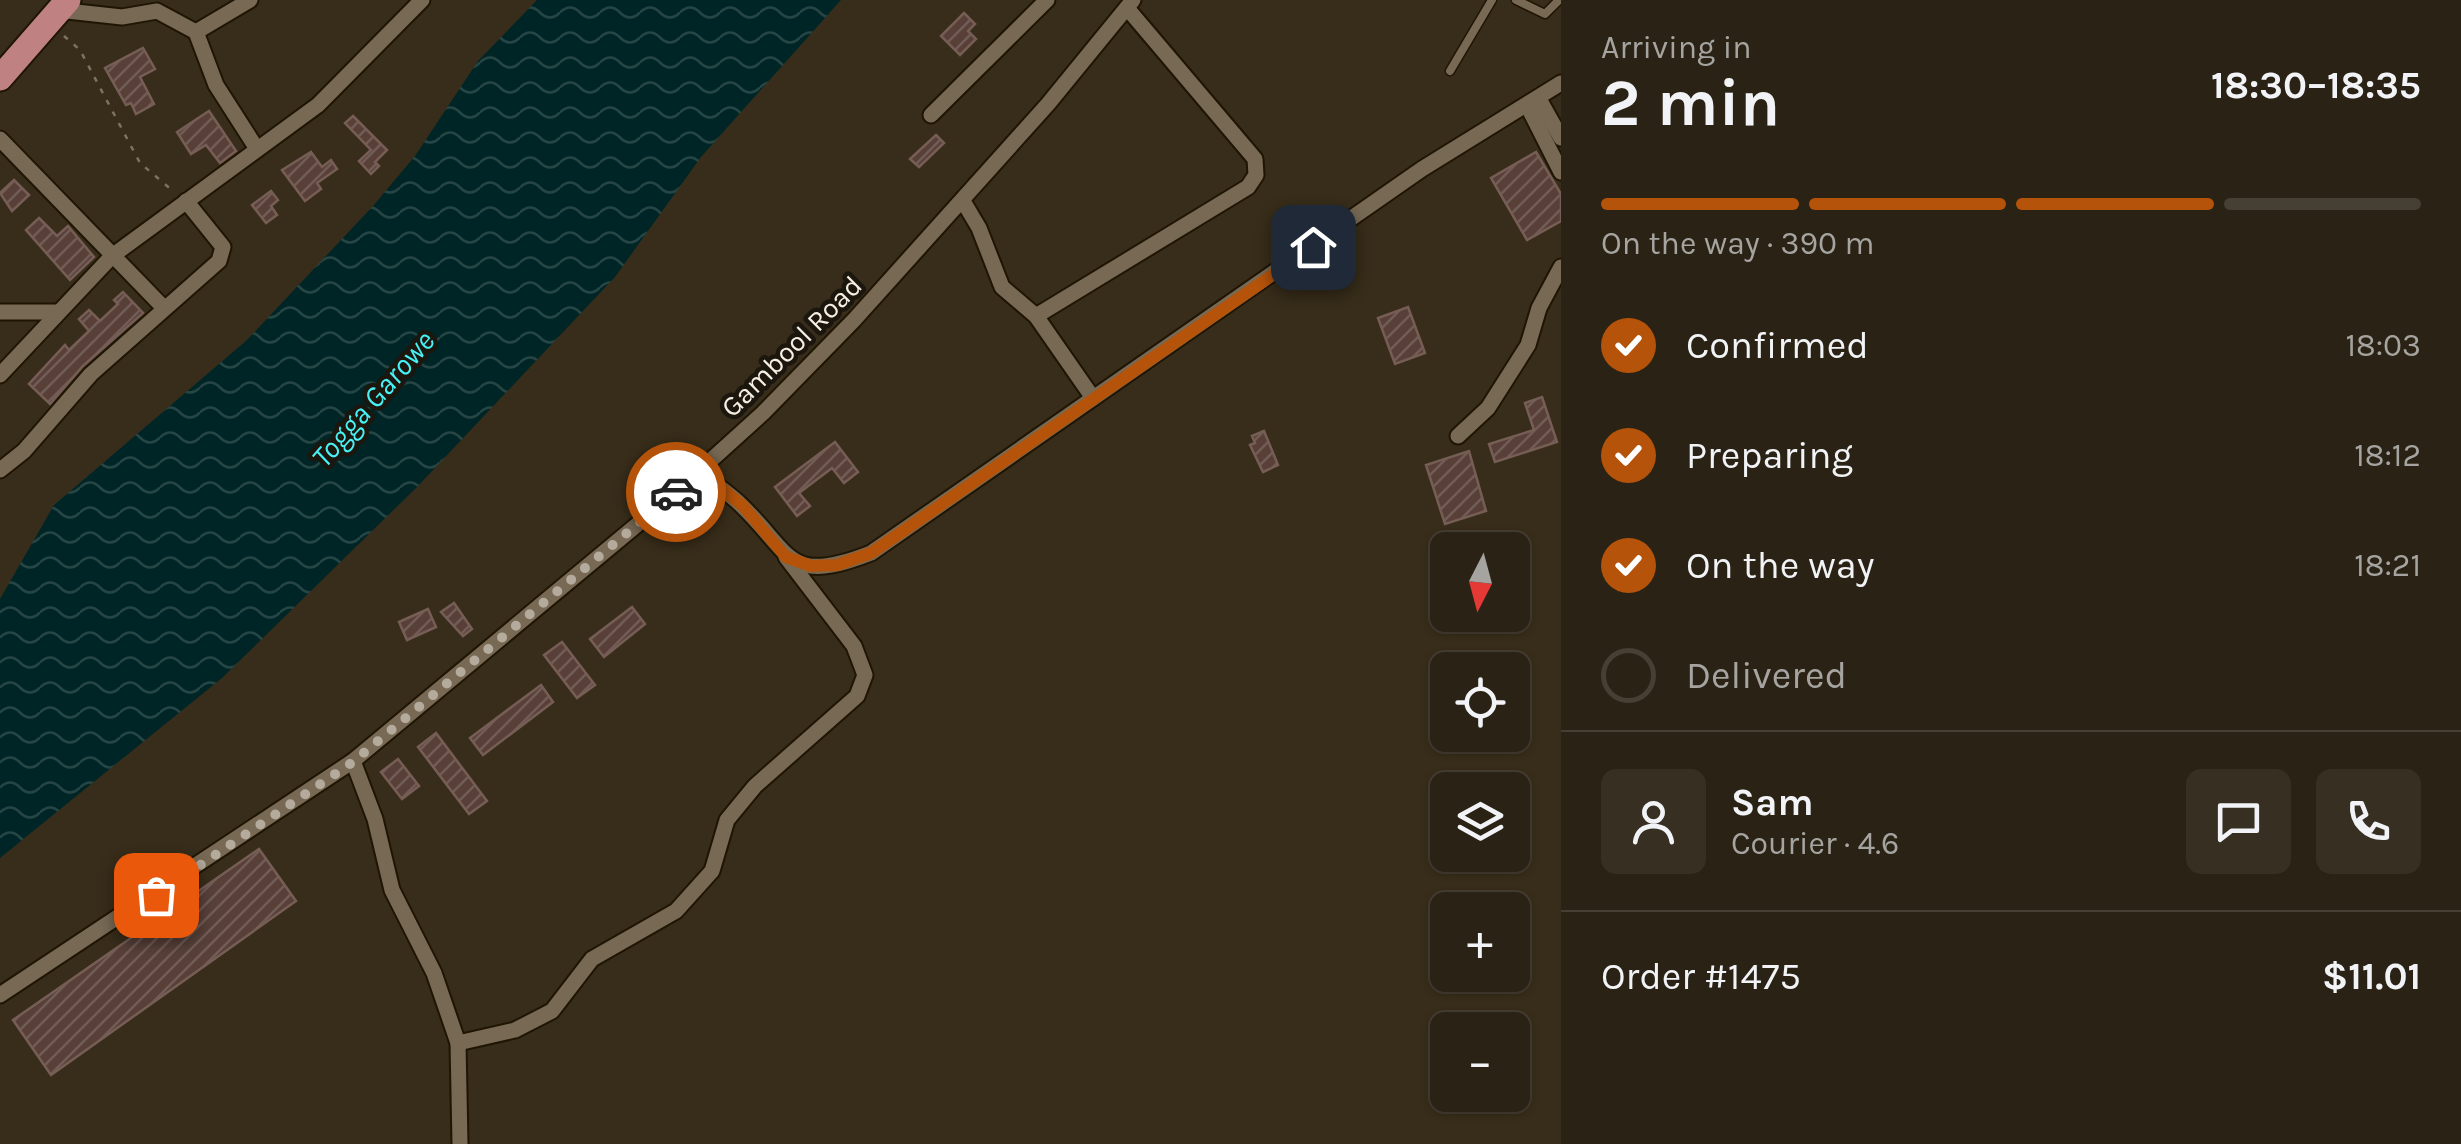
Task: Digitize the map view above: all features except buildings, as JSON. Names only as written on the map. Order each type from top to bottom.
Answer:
[{"type":"main road","points":[[1,75],[58,12]]},
{"type":"street","points":[[196,32],[250,0]]},
{"type":"street","points":[[0,374],[112,256],[338,88],[422,0]]},
{"type":"street","points":[[931,115],[1047,0]]},
{"type":"street","points":[[1036,316],[1248,187],[1256,175],[1255,159],[1130,4]]},
{"type":"street","name":"Gambool Road","points":[[0,995],[353,762],[699,470],[763,413],[854,320],[962,201],[1130,4]]},
{"type":"street","points":[[58,12],[122,17],[156,11],[196,32],[216,85],[257,149]]},
{"type":"street","points":[[786,557],[823,567],[871,553],[1422,169],[1561,84]]},
{"type":"street","points":[[1533,103],[1561,138]]},
{"type":"street","points":[[1533,103],[1561,172]]},
{"type":"street","points":[[0,139],[164,307]]},
{"type":"street","points":[[0,470],[222,254],[223,247],[186,201]]},
{"type":"street","points":[[962,201],[979,228],[1002,286],[1036,316],[1093,398]]},
{"type":"street","points":[[1458,436],[1488,408],[1528,344],[1539,308],[1561,267]]},
{"type":"street","points":[[0,312],[55,312]]},
{"type":"street","points":[[458,1043],[515,1030],[552,1011],[592,959],[676,911],[712,870],[727,820],[756,786],[857,696],[865,675],[854,646],[743,506],[699,470]]},
{"type":"street","points":[[353,762],[376,819],[392,890],[434,973],[458,1043],[460,1144]]},
{"type":"lane","points":[[1450,71],[1492,0]]},
{"type":"lane","points":[[1516,0],[1545,14],[1559,0]]},
{"type":"path","points":[[58,12],[140,163],[186,201]]},
{"type":"water","name":"Togga Garowe","points":[[537,0],[841,0],[701,157],[615,277],[417,487],[222,678],[0,858],[0,599],[54,505],[247,340],[373,206],[415,156],[478,61]]},
{"type":"way so far","points":[[156,895],[353,762],[556,588],[676,492]]},
{"type":"route","points":[[676,492],[699,470],[743,506],[786,557],[811,566],[837,565],[871,553],[1027,441],[1313,247]]}]
